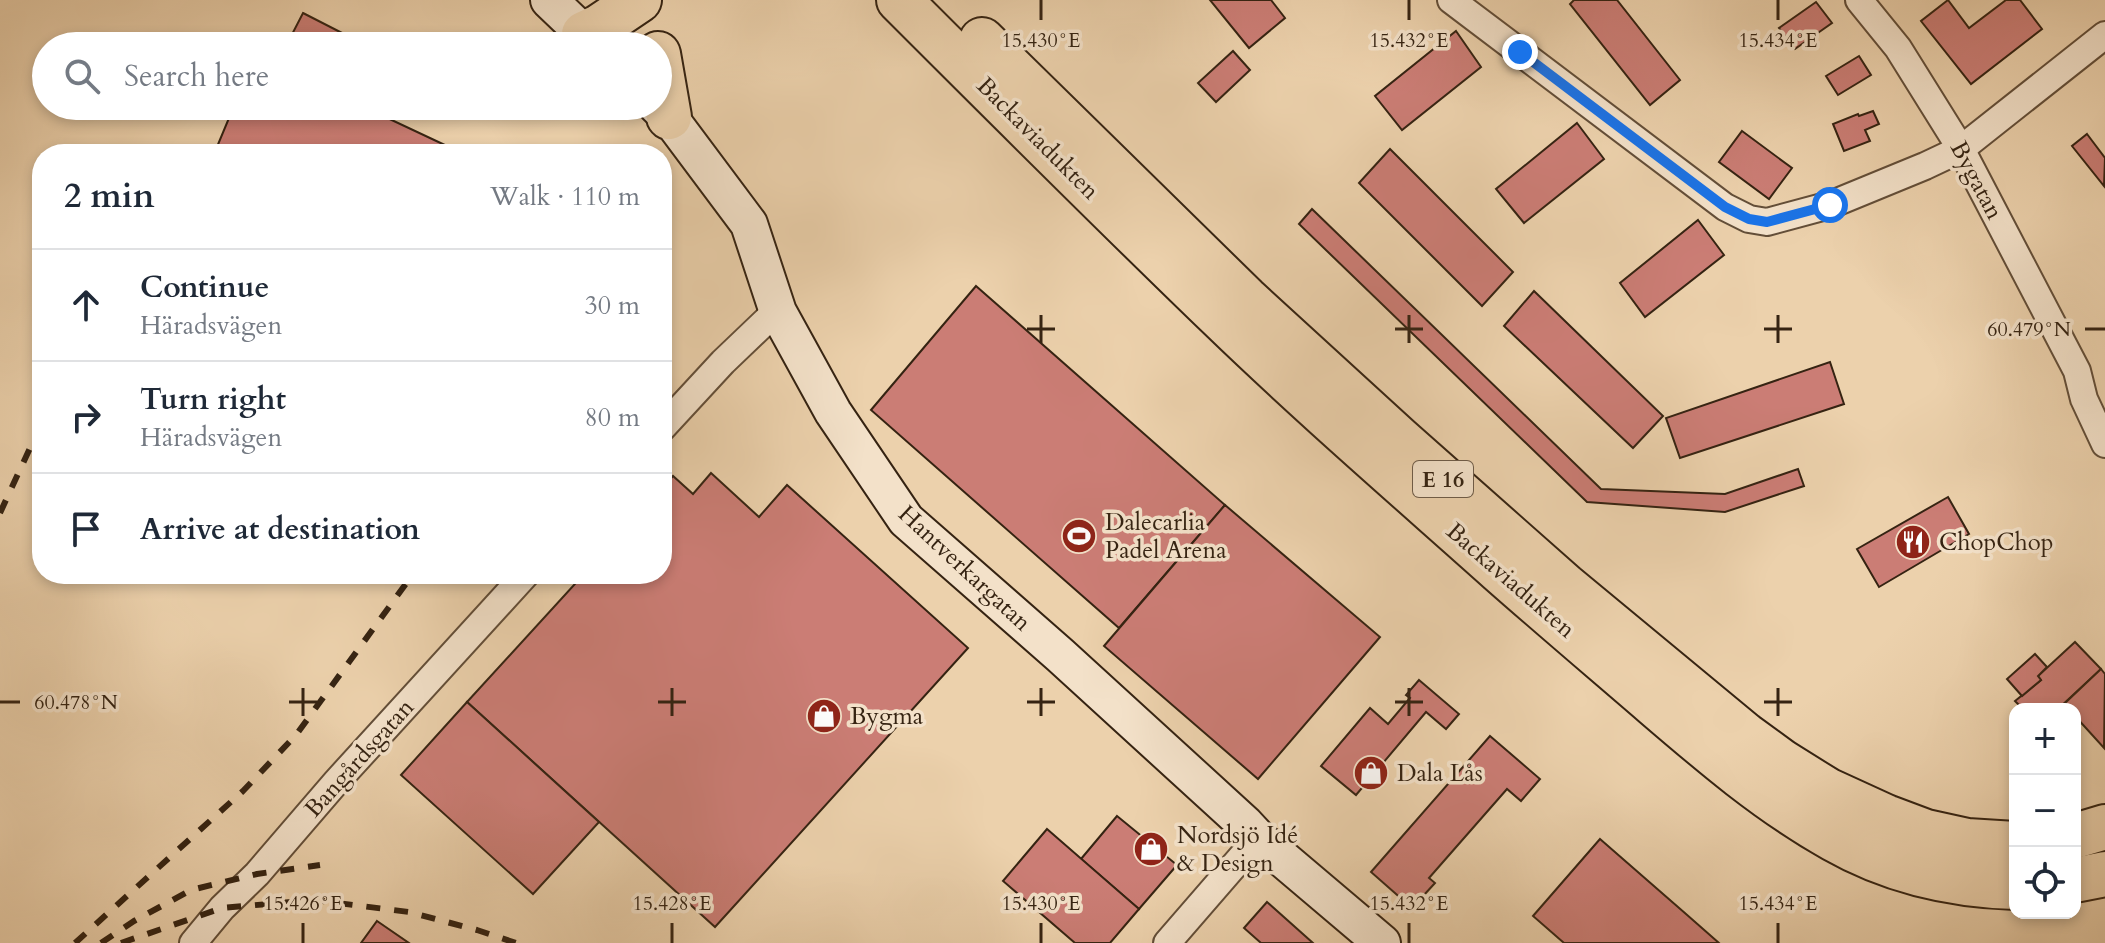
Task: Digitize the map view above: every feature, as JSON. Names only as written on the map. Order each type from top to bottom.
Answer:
[{"type":"highway","points":[[594,27],[599,27],[639,0]]},
{"type":"highway","points":[[660,32],[667,0]]},
{"type":"highway","points":[[863,0],[966,67]]},
{"type":"highway","name":"Backaviadukten","points":[[899,0],[1222,319],[1533,601],[1715,757],[1781,807],[1837,841],[1891,865],[1938,879],[1979,886],[2009,887]]},
{"type":"highway","name":"Backaviadukten","points":[[943,0],[1246,299],[1565,586],[1745,735],[1827,790],[1886,817],[1926,832],[1967,841],[2009,844]]},
{"type":"highway","points":[[2081,834],[2105,827]]},
{"type":"highway","points":[[2081,879],[2105,874]]},
{"type":"street","points":[[549,0],[594,27]]},
{"type":"street","points":[[1451,0],[1725,207],[1749,219],[1767,222],[1830,205],[1961,149],[2105,35]]},
{"type":"street","name":"Bygatan","points":[[1859,0],[1898,48],[1961,149],[2077,371],[2084,399],[2105,444]]},
{"type":"street","name":"Hantverkargatan","points":[[669,120],[749,224],[778,312],[833,412],[906,520],[1060,655],[1258,838],[1382,943]]},
{"type":"street","points":[[672,417],[723,362],[778,312]]},
{"type":"street","name":"Bygatan","points":[[2077,371],[2105,402]]},
{"type":"street","name":"Bangårdsgatan","points":[[193,943],[517,584]]},
{"type":"street","points":[[1167,943],[1258,838]]},
{"type":"building","points":[[1210,0],[1271,0],[1285,18],[1249,48]]},
{"type":"building","points":[[1574,0],[1617,0],[1680,80],[1650,105],[1570,4]]},
{"type":"building","points":[[1948,0],[1969,28],[2006,0],[2020,0],[2042,29],[1971,84],[1921,21]]},
{"type":"building","points":[[1816,2],[1832,23],[1795,49],[1779,28]]},
{"type":"building","points":[[303,13],[340,32],[293,32]]},
{"type":"building","points":[[1456,31],[1481,67],[1402,130],[1375,96]]},
{"type":"building","points":[[1233,51],[1250,70],[1216,102],[1198,83]]},
{"type":"building","points":[[1859,56],[1871,75],[1838,95],[1826,76]]},
{"type":"building","points":[[1873,111],[1879,124],[1865,130],[1870,141],[1844,151],[1833,124]]},
{"type":"building","points":[[228,120],[392,120],[443,144],[218,144]]},
{"type":"building","points":[[1577,123],[1604,159],[1524,223],[1496,189]]},
{"type":"building","points":[[1742,131],[1792,168],[1769,199],[1719,162]]},
{"type":"building","points":[[2087,134],[2105,158],[2104,186],[2072,146]]},
{"type":"building","points":[[1390,149],[1513,272],[1482,306],[1359,183]]},
{"type":"building","points":[[1312,209],[1601,489],[1725,494],[1798,469],[1804,486],[1725,512],[1587,502],[1299,224]]},
{"type":"building","points":[[1698,220],[1724,255],[1645,317],[1620,283]]},
{"type":"building","points":[[976,286],[1225,505],[1119,628],[871,410]]},
{"type":"building","points":[[1534,291],[1663,416],[1633,448],[1504,326]]},
{"type":"building","points":[[1830,362],[1844,404],[1680,458],[1666,418]]},
{"type":"building","points":[[711,473],[759,517],[787,485],[968,648],[715,927],[467,702],[575,584],[672,584],[672,477],[693,494]]},
{"type":"building","name":"ChopChop","points":[[1948,497],[1969,534],[1879,587],[1857,549]]},
{"type":"building","points":[[1225,505],[1380,637],[1258,779],[1104,646]]},
{"type":"building","points":[[2075,642],[2101,669],[2064,703],[2017,703],[2015,701],[2041,680],[2038,676]]},
{"type":"building","points":[[2035,654],[2047,667],[2038,676],[2041,680],[2022,696],[2007,679]]},
{"type":"building","points":[[2101,669],[2105,674],[2104,748],[2081,723],[2081,703],[2065,703]]},
{"type":"building","points":[[1419,680],[1459,714],[1446,729],[1426,712],[1356,795],[1321,766],[1370,708],[1388,724],[1410,698],[1406,695]]},
{"type":"building","points":[[467,702],[599,822],[533,894],[401,775]]},
{"type":"building","points":[[1490,736],[1540,779],[1521,801],[1507,789],[1429,878],[1435,883],[1412,908],[1371,872]]},
{"type":"building","points":[[1117,816],[1177,865],[1139,909],[1081,859]]},
{"type":"building","points":[[1047,829],[1139,909],[1110,943],[1075,943],[1003,881]]},
{"type":"building","points":[[1600,839],[1719,943],[1564,943],[1533,916]]},
{"type":"building","points":[[1267,902],[1313,943],[1261,943],[1244,928]]},
{"type":"building","points":[[377,921],[409,943],[361,943]]},
{"type":"railway","points":[[0,513],[32,444]]},
{"type":"railway","points":[[75,943],[243,791],[296,735],[406,584]]},
{"type":"railway","points":[[101,943],[191,890],[257,874],[320,865]]},
{"type":"railway","points":[[121,943],[222,908],[314,900],[409,912],[516,943]]},
{"type":"place","name":"Dalecarlia Padel Arena","points":[[1079,536]]},
{"type":"place","name":"ChopChop","points":[[1913,542]]},
{"type":"place","name":"Bygma","points":[[824,716]]},
{"type":"place","name":"Dala Lås","points":[[1371,773]]},
{"type":"place","name":"Nordsjö Idé & Design","points":[[1151,849]]},
{"type":"route","points":[[1520,52],[1725,207],[1749,219],[1767,222],[1830,205]]}]
